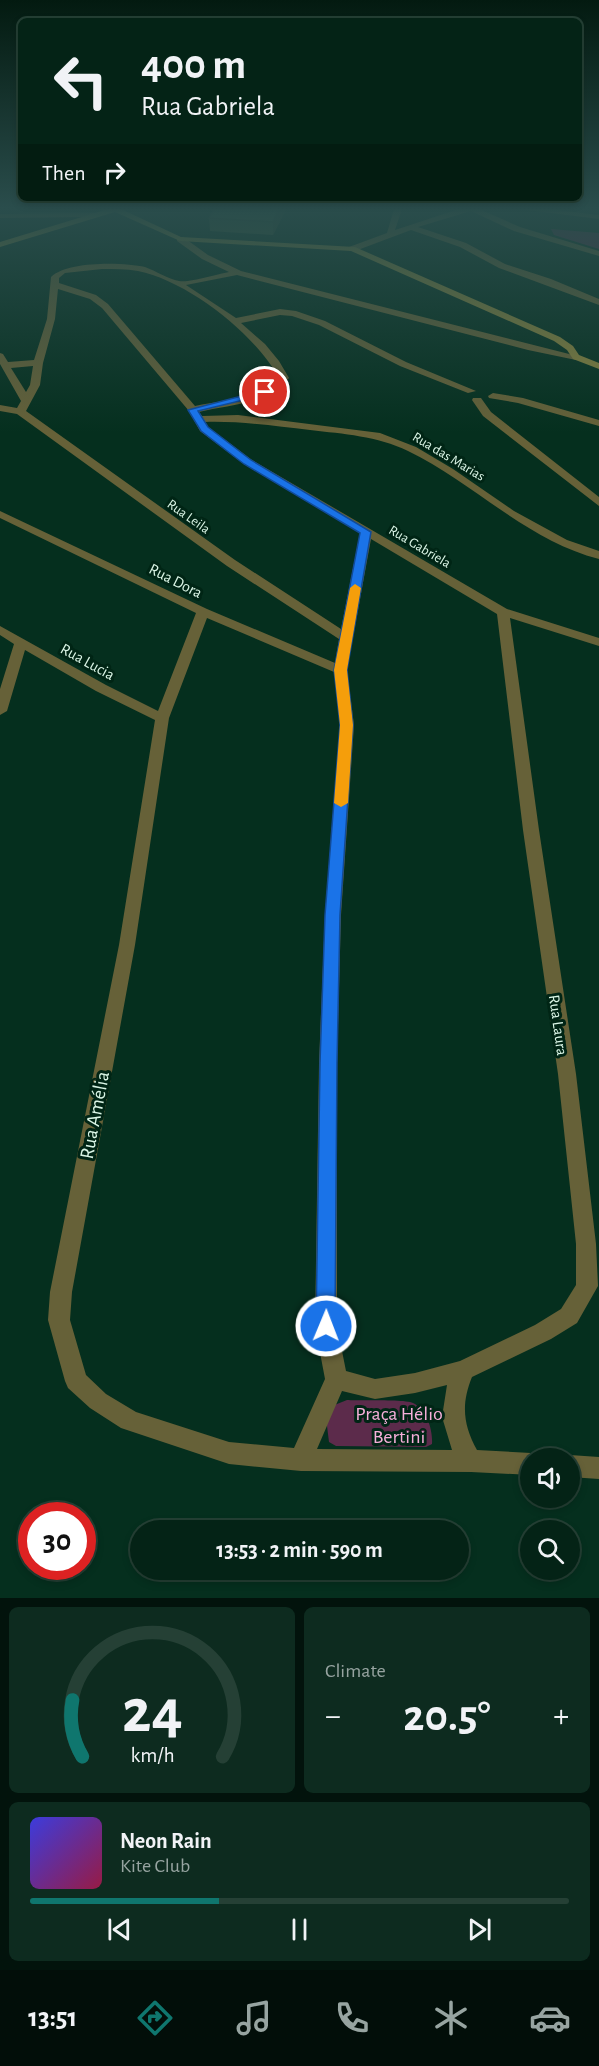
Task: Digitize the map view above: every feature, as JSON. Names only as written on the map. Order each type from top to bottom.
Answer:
[{"type":"street","points":[[178,284],[236,321],[275,359],[284,378],[280,385],[265,392],[196,414]]},
{"type":"street","points":[[279,284],[528,347],[576,357],[599,366]]},
{"type":"street","points":[[431,284],[557,339],[570,348],[576,357]]},
{"type":"street","points":[[556,284],[599,302]]},
{"type":"street","points":[[23,407],[35,385],[38,363],[51,320],[55,285]]},
{"type":"street","name":"Rua Gabriela","points":[[55,285],[93,297],[105,306],[196,414],[204,429],[248,462],[503,612],[599,642]]},
{"type":"street","points":[[236,321],[273,313],[293,313],[322,324],[403,364],[481,393],[519,400],[599,423]]},
{"type":"street","points":[[23,407],[3,360],[38,363]]},
{"type":"street","points":[[481,393],[487,414],[599,503]]},
{"type":"street","points":[[220,405],[219,409],[227,417]]},
{"type":"street","points":[[0,408],[23,407]]},
{"type":"street","name":"Rua Leila","points":[[23,407],[231,563],[346,638]]},
{"type":"street","name":"Rua das Marias","points":[[196,414],[376,435],[412,449],[450,471],[510,513],[562,542],[599,555]]},
{"type":"street","name":"Rua Dora","points":[[0,514],[202,612],[340,670]]},
{"type":"street","points":[[301,1460],[336,1379],[326,1326],[328,1063],[333,915],[347,725],[340,670],[366,532]]},
{"type":"street","name":"Rua Amélia","points":[[202,612],[162,718],[127,945],[61,1292],[59,1320],[76,1381],[98,1401],[129,1420],[229,1453],[301,1460],[520,1463]]},
{"type":"street","name":"Rua Laura","points":[[336,1379],[375,1389],[416,1383],[464,1370],[543,1332],[569,1316],[587,1286],[586,1244],[567,1074],[531,830],[503,612]]},
{"type":"street","name":"Rua Lucia","points":[[0,630],[101,688],[162,718]]},
{"type":"street","points":[[0,711],[21,644]]},
{"type":"street","points":[[464,1370],[454,1392],[452,1412],[457,1437],[471,1461]]},
{"type":"street","points":[[580,1467],[599,1468]]},
{"type":"green space","name":"Praça Hélio Bertini","points":[[347,1400],[413,1403],[422,1410],[428,1421],[432,1444],[426,1447],[336,1446],[329,1442],[326,1418],[332,1406]]},
{"type":"slow traffic","points":[[341,803],[347,725],[340,670],[355,588]]},
{"type":"route","points":[[265,392],[193,410],[204,429],[248,462],[366,532],[340,670],[347,725],[333,915],[328,1063],[326,1326]]}]
